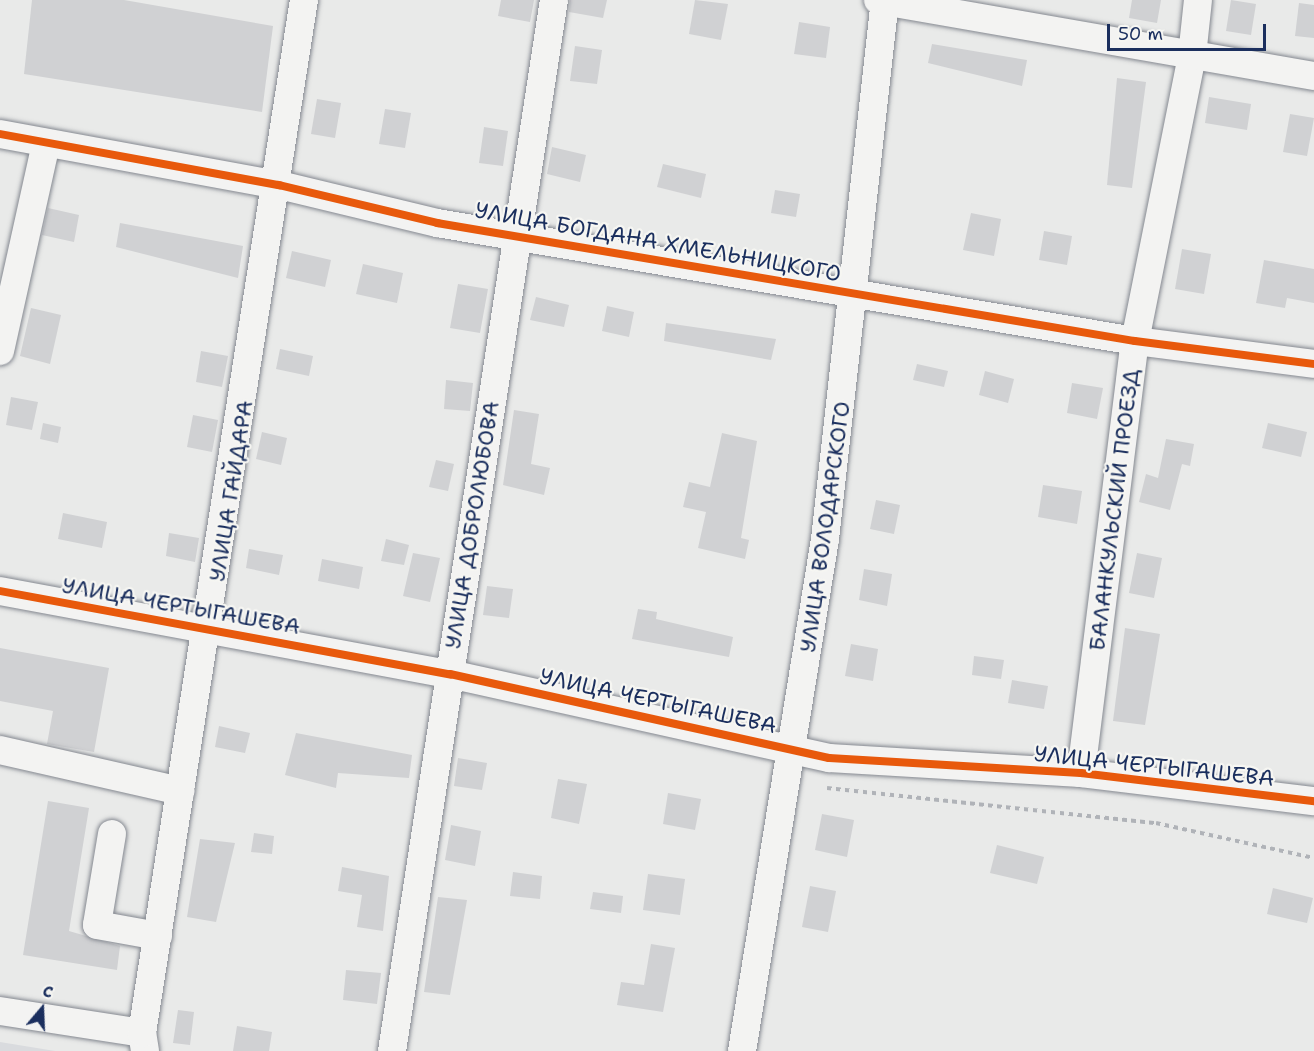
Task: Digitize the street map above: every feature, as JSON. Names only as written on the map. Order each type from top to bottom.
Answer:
[{"type":"street","name":"УЛИЦА ГАЙДАРА","points":[[143,1042],[180,791],[209,630],[279,185],[304,0]]},
{"type":"street","name":"УЛИЦА ДОБРОЛЮБОВА","points":[[392,1051],[515,236],[554,0]]},
{"type":"street","points":[[883,0],[1314,76]]},
{"type":"street","name":"УЛИЦА ВОЛОДАРСКОГО","points":[[742,1051],[794,748],[856,294],[883,0]]},
{"type":"street","name":"БАЛАНКУЛЬСКИЙ ПРОЕЗД","points":[[1081,773],[1136,341],[1192,56],[1198,0]]},
{"type":"street","name":"УЛИЦА БОГДАНА ХМЕЛЬНИЦКОГО","points":[[0,134],[279,185],[515,236],[1136,341],[1314,364]]},
{"type":"street","points":[[0,351],[46,143]]},
{"type":"street","name":"УЛИЦА ЧЕРТЫГАШЕВА","points":[[0,591],[450,674],[794,748],[830,758],[1081,773],[1314,801]]},
{"type":"street","points":[[0,750],[180,791]]},
{"type":"street","points":[[112,834],[97,925],[158,936]]},
{"type":"street","points":[[0,1011],[143,1042]]},
{"type":"path","points":[[827,788],[1156,824],[1314,858]]},
{"type":"shaded area","points":[[0,1042],[55,1051],[0,1051]]},
{"type":"building","points":[[32,0],[124,0],[273,26],[262,112],[24,74]]},
{"type":"building","points":[[501,0],[534,0],[530,22],[498,16]]},
{"type":"building","points":[[570,0],[607,0],[603,18],[569,12]]},
{"type":"building","points":[[695,0],[728,4],[721,40],[689,34]]},
{"type":"building","points":[[1132,0],[1161,0],[1157,23],[1129,18]]},
{"type":"building","points":[[1231,0],[1256,4],[1251,35],[1226,31]]},
{"type":"building","points":[[1299,3],[1314,5],[1314,38],[1295,36]]},
{"type":"building","points":[[799,22],[830,27],[826,58],[794,54]]},
{"type":"building","points":[[932,44],[1027,60],[1022,86],[928,63]]},
{"type":"building","points":[[575,46],[602,50],[597,84],[570,81]]},
{"type":"building","points":[[1117,78],[1146,82],[1132,188],[1107,185]]},
{"type":"building","points":[[1209,97],[1251,104],[1247,130],[1205,123]]},
{"type":"building","points":[[317,99],[341,103],[335,138],[311,134]]},
{"type":"building","points":[[385,109],[411,113],[405,148],[379,144]]},
{"type":"building","points":[[1290,114],[1314,118],[1307,156],[1283,152]]},
{"type":"building","points":[[484,127],[508,131],[503,166],[479,163]]},
{"type":"building","points":[[552,147],[586,155],[580,182],[547,174]]},
{"type":"building","points":[[663,164],[706,174],[701,198],[657,187]]},
{"type":"building","points":[[775,190],[800,194],[796,217],[771,213]]},
{"type":"building","points":[[48,208],[79,215],[74,242],[42,235]]},
{"type":"building","points":[[971,213],[1001,219],[994,256],[963,250]]},
{"type":"building","points":[[120,223],[243,246],[238,278],[116,247]]},
{"type":"building","points":[[1044,231],[1072,236],[1067,265],[1039,260]]},
{"type":"building","points":[[1182,249],[1211,254],[1204,294],[1175,289]]},
{"type":"building","points":[[292,251],[331,260],[325,287],[286,278]]},
{"type":"building","points":[[1264,260],[1314,269],[1314,303],[1287,298],[1285,308],[1256,303]]},
{"type":"building","points":[[363,264],[403,273],[397,303],[356,294]]},
{"type":"building","points":[[458,284],[488,289],[480,333],[450,328]]},
{"type":"building","points":[[536,297],[569,305],[564,327],[530,320]]},
{"type":"building","points":[[607,306],[634,312],[629,337],[602,331]]},
{"type":"building","points":[[31,308],[61,315],[50,364],[20,356]]},
{"type":"building","points":[[666,323],[776,339],[771,360],[664,341]]},
{"type":"building","points":[[280,349],[313,356],[309,376],[276,369]]},
{"type":"building","points":[[201,351],[228,356],[222,387],[196,382]]},
{"type":"building","points":[[917,364],[948,371],[944,387],[913,380]]},
{"type":"building","points":[[985,371],[1014,379],[1008,403],[979,395]]},
{"type":"building","points":[[446,380],[473,383],[470,411],[444,409]]},
{"type":"building","points":[[1072,383],[1103,388],[1097,419],[1067,413]]},
{"type":"building","points":[[11,397],[38,402],[32,430],[6,425]]},
{"type":"building","points":[[514,410],[539,414],[531,464],[550,468],[544,495],[503,485]]},
{"type":"building","points":[[193,415],[218,420],[212,452],[187,447]]},
{"type":"building","points":[[43,423],[61,427],[58,443],[40,439]]},
{"type":"building","points":[[1268,423],[1307,432],[1301,457],[1262,448]]},
{"type":"building","points":[[262,432],[287,438],[281,465],[256,459]]},
{"type":"building","points":[[722,433],[757,441],[741,538],[749,540],[745,559],[698,548],[706,512],[683,507],[689,482],[710,487]]},
{"type":"building","points":[[1166,439],[1194,444],[1190,466],[1182,464],[1170,510],[1139,502],[1146,474],[1158,478]]},
{"type":"building","points":[[436,460],[454,464],[448,491],[429,487]]},
{"type":"building","points":[[1043,485],[1082,491],[1077,524],[1038,517]]},
{"type":"building","points":[[876,500],[900,505],[894,534],[870,529]]},
{"type":"building","points":[[63,513],[107,522],[102,548],[58,539]]},
{"type":"building","points":[[169,533],[199,538],[195,562],[166,556]]},
{"type":"building","points":[[386,539],[409,545],[404,565],[381,561]]},
{"type":"building","points":[[249,549],[283,555],[279,575],[246,568]]},
{"type":"building","points":[[413,553],[440,558],[430,602],[403,596]]},
{"type":"building","points":[[1137,553],[1162,558],[1154,598],[1129,593]]},
{"type":"building","points":[[322,559],[363,567],[359,589],[318,581]]},
{"type":"building","points":[[864,569],[892,574],[887,606],[859,600]]},
{"type":"building","points":[[487,586],[513,589],[509,618],[483,615]]},
{"type":"building","points":[[638,609],[657,612],[656,619],[733,637],[729,657],[632,639]]},
{"type":"building","points":[[1125,628],[1160,634],[1145,725],[1113,721]]},
{"type":"building","points":[[851,644],[878,649],[873,681],[845,676]]},
{"type":"building","points":[[0,648],[109,668],[94,752],[47,744],[53,711],[0,701]]},
{"type":"building","points":[[974,656],[1004,660],[1001,679],[972,675]]},
{"type":"building","points":[[1012,680],[1048,686],[1044,709],[1008,703]]},
{"type":"building","points":[[219,726],[250,733],[245,753],[215,747]]},
{"type":"building","points":[[296,733],[412,755],[409,778],[338,773],[336,788],[285,775]]},
{"type":"building","points":[[458,758],[487,763],[482,790],[454,786]]},
{"type":"building","points":[[558,779],[587,784],[579,824],[551,818]]},
{"type":"building","points":[[668,793],[701,799],[695,830],[663,824]]},
{"type":"building","points":[[48,801],[89,808],[69,931],[120,946],[117,970],[23,955]]},
{"type":"building","points":[[822,814],[854,820],[847,857],[815,850]]},
{"type":"building","points":[[451,825],[481,831],[475,866],[445,860]]},
{"type":"building","points":[[254,833],[274,836],[272,854],[251,852]]},
{"type":"building","points":[[200,839],[235,843],[216,922],[187,917]]},
{"type":"building","points":[[997,845],[1044,857],[1037,884],[990,873]]},
{"type":"building","points":[[342,867],[389,876],[383,931],[357,927],[362,895],[338,891]]},
{"type":"building","points":[[513,872],[542,876],[540,899],[510,896]]},
{"type":"building","points":[[648,874],[685,879],[680,915],[643,910]]},
{"type":"building","points":[[810,886],[836,891],[828,932],[802,927]]},
{"type":"building","points":[[1273,888],[1313,898],[1307,923],[1267,914]]},
{"type":"building","points":[[593,892],[623,896],[621,913],[590,909]]},
{"type":"building","points":[[438,897],[467,900],[450,995],[424,992]]},
{"type":"building","points":[[651,944],[675,948],[663,1012],[617,1005],[621,982],[644,985]]},
{"type":"building","points":[[346,970],[381,973],[377,1004],[343,1000]]},
{"type":"building","points":[[178,1010],[194,1012],[190,1045],[173,1043]]},
{"type":"building","points":[[237,1026],[272,1032],[269,1051],[233,1051]]},
{"type":"cycle path","points":[[0,134],[279,185],[437,223],[1135,341],[1314,364]]},
{"type":"cycle path","points":[[0,591],[450,674],[829,758],[1081,773],[1314,801]]}]
